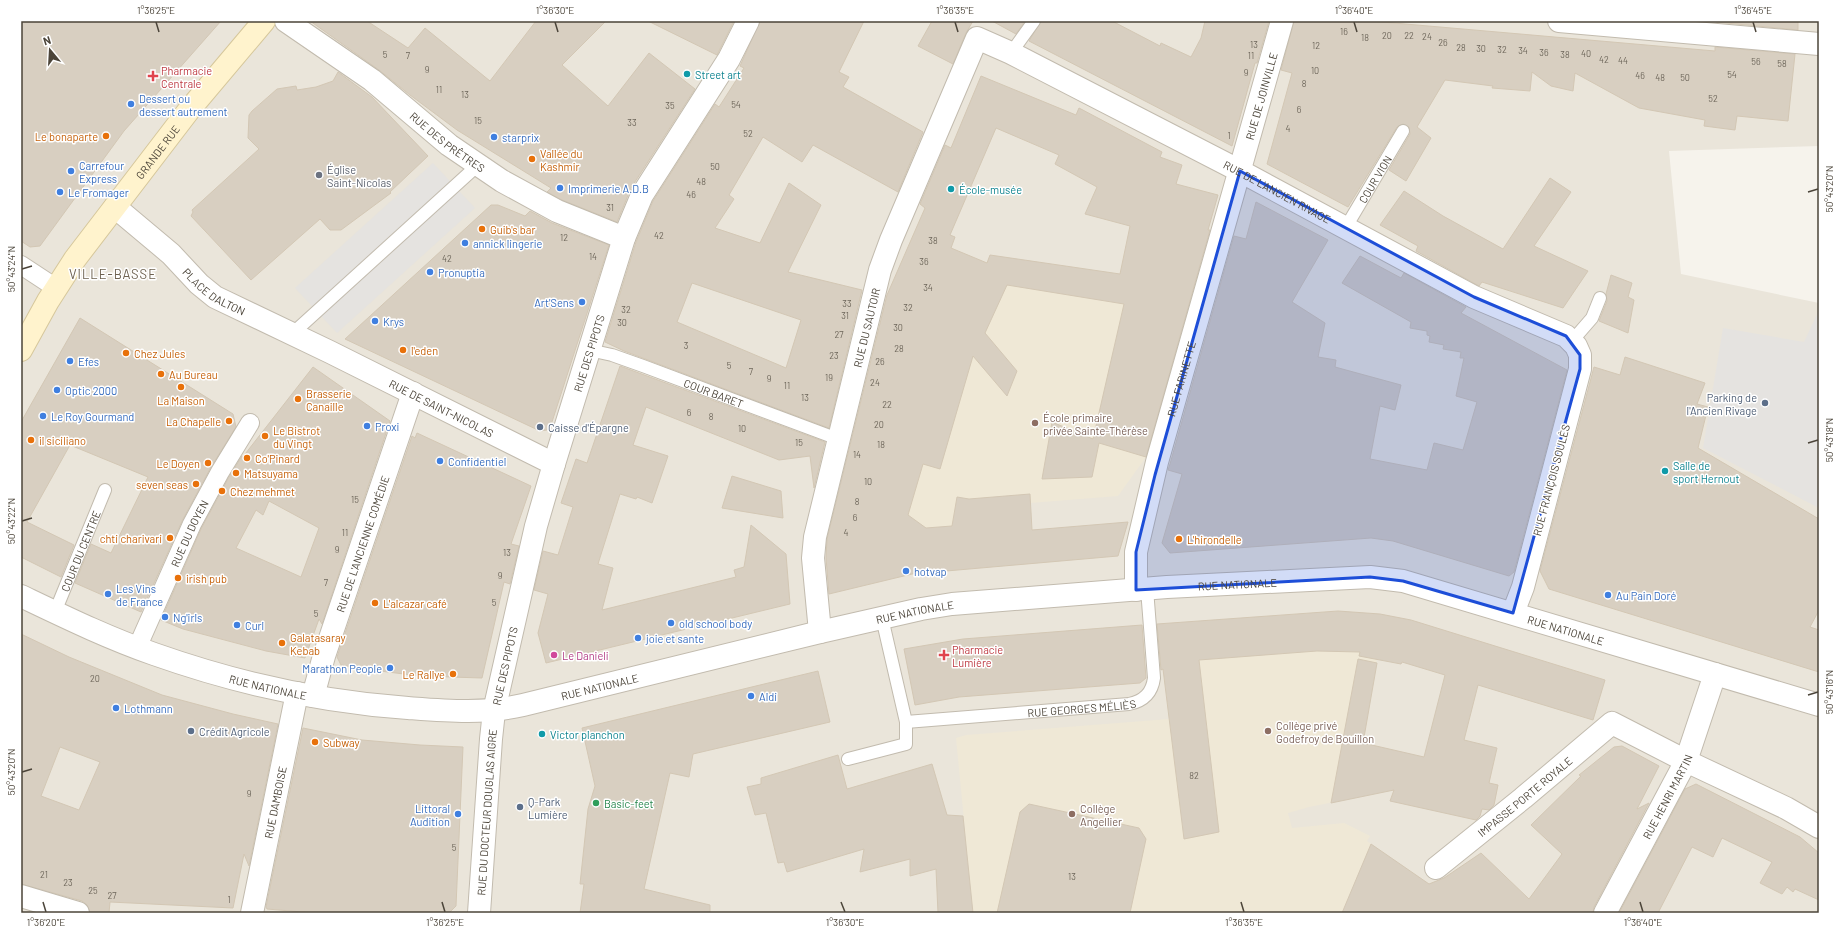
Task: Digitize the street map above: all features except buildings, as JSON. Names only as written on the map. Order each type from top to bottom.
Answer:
[{"type":"main road","name":"GRANDE RUE","points":[[21,350],[56,288],[115,206],[189,110],[264,21]]},
{"type":"street","name":"RUE DES PRÊTRES","points":[[286,21],[372,80],[440,137],[478,165],[518,191],[542,203],[624,238]]},
{"type":"street","name":"RUE DES PIPOTS","points":[[494,711],[532,543],[554,464],[624,238],[642,195],[726,64],[748,21]]},
{"type":"street","name":"RUE DE JOINVILLE","points":[[1240,171],[1282,21]]},
{"type":"street","points":[[1559,21],[1819,44]]},
{"type":"street","name":"RUE DE L'ANCIEN RIVAGE","points":[[977,38],[1011,53],[1240,171],[1474,297],[1558,332],[1574,344]]},
{"type":"street","name":"RUE DU SAUTOIR","points":[[820,632],[813,558],[815,537],[838,439],[884,258],[977,38]]},
{"type":"street","name":"RUE FARINETTE","points":[[1142,589],[1136,552],[1157,462],[1240,171]]},
{"type":"street","name":"PLACE DALTON","points":[[115,206],[171,254],[199,284],[215,297],[330,352]]},
{"type":"street","points":[[21,264],[56,288]]},
{"type":"street","name":"RUE FRANÇOIS SOULÈS","points":[[1513,613],[1523,587],[1580,369],[1580,355],[1574,344]]},
{"type":"street","name":"RUE DE SAINT-NICOLAS","points":[[330,352],[554,464]]},
{"type":"street","name":"RUE DE L'ANCIENNE COMÉDIE","points":[[305,694],[324,656],[413,393]]},
{"type":"street","name":"RUE DU DOYEN","points":[[137,648],[192,524],[220,472],[250,423]]},
{"type":"street","name":"RUE NATIONALE","points":[[21,596],[137,648],[187,666],[227,677],[305,694],[388,707],[464,712],[494,711],[538,702],[820,632],[952,604],[1142,589],[1370,577],[1403,581],[1819,705]]},
{"type":"street","name":"RUE HENRI MARTIN","points":[[1605,913],[1686,761],[1715,674]]},
{"type":"street","name":"RUE DAMBOISE","points":[[252,913],[305,694]]},
{"type":"street","name":"RUE DU DOCTEUR DOUGLAS AIGRE","points":[[479,913],[490,739],[494,711]]},
{"type":"street","name":"IMPASSE PORTE ROYALE","points":[[1436,868],[1523,798],[1612,723],[1686,761]]},
{"type":"street","points":[[1686,761],[1786,808],[1819,827]]},
{"type":"street","points":[[21,896],[78,913]]},
{"type":"lane","points":[[1011,53],[1034,21]]},
{"type":"lane","name":"COUR VION","points":[[1346,228],[1403,130]]},
{"type":"lane","points":[[292,334],[478,165]]},
{"type":"lane","points":[[1574,344],[1592,318],[1600,298]]},
{"type":"lane","name":"COUR BARET","points":[[589,350],[612,355],[643,366],[838,439]]},
{"type":"lane","name":"COUR DU CENTRE","points":[[54,612],[105,490]]},
{"type":"lane","name":"RUE GEORGES MÉLIÈS","points":[[906,722],[1129,704],[1143,699],[1150,693],[1154,678],[1142,589]]},
{"type":"lane","points":[[848,759],[906,744],[906,722],[882,618]]},
{"type":"highlighted area","points":[[1240,171],[1474,297],[1566,336],[1580,355],[1580,369],[1513,613],[1403,581],[1370,577],[1136,590],[1136,552],[1155,475]]},
{"type":"shaded area","points":[[21,21],[1819,21],[1819,146],[1669,151],[1681,274],[1819,303],[1819,913],[21,913]]},
{"type":"shaded area","points":[[433,163],[475,208],[337,333],[295,288]]},
{"type":"shaded area","name":"École primaire privée Sainte-Thérèse","points":[[990,255],[1132,276],[1161,404],[1146,457],[1118,496],[1030,503],[1034,562],[956,547],[879,550],[973,292]]},
{"type":"shaded area","name":"Parking de l'Ancien Rivage","points":[[1819,310],[1819,508],[1703,448],[1723,328],[1804,342]]},
{"type":"shaded area","points":[[1338,611],[1384,615],[1354,798],[1288,813],[1292,828],[1344,823],[1370,836],[1367,841],[1371,844],[1342,913],[973,913],[956,738],[966,735],[1169,719],[1158,624]]},
{"type":"place","name":"Street art","points":[[687,74]]},
{"type":"place","name":"Pharmacie Centrale","points":[[153,76]]},
{"type":"place","name":"Dessert ou dessert autrement","points":[[131,104]]},
{"type":"place","name":"Le bonaparte","points":[[106,136]]},
{"type":"place","name":"starprix","points":[[494,137]]},
{"type":"place","name":"Vallée du Kashmir","points":[[532,159]]},
{"type":"place","name":"Carrefour Express","points":[[71,171]]},
{"type":"place","name":"Église Saint-Nicolas","points":[[319,175]]},
{"type":"place","name":"Imprimerie A.D.B","points":[[560,188]]},
{"type":"place","name":"École-musée","points":[[951,189]]},
{"type":"place","name":"Le Fromager","points":[[60,192]]},
{"type":"place","name":"Guib's bar","points":[[482,229]]},
{"type":"place","name":"annick lingerie","points":[[465,243]]},
{"type":"place","name":"Pronuptia","points":[[430,272]]},
{"type":"place","name":"Art'Sens","points":[[582,302]]},
{"type":"place","name":"Krys","points":[[375,321]]},
{"type":"place","name":"l'eden","points":[[403,350]]},
{"type":"place","name":"Chez Jules","points":[[126,353]]},
{"type":"place","name":"Efes","points":[[70,361]]},
{"type":"place","name":"Au Bureau","points":[[161,374]]},
{"type":"place","name":"La Maison","points":[[181,387]]},
{"type":"place","name":"Optic 2000","points":[[57,390]]},
{"type":"place","name":"Brasserie Canaille","points":[[298,399]]},
{"type":"place","name":"Parking de l'Ancien Rivage","points":[[1765,403]]},
{"type":"place","name":"Le Roy Gourmand","points":[[43,416]]},
{"type":"place","name":"La Chapelle","points":[[229,421]]},
{"type":"place","name":"École primaire privée Sainte-Thérèse","points":[[1035,423]]},
{"type":"place","name":"Proxi","points":[[367,426]]},
{"type":"place","name":"Caisse d'Épargne","points":[[540,427]]},
{"type":"place","name":"Le Bistrot du Vingt","points":[[265,436]]},
{"type":"place","name":"il siciliano","points":[[31,440]]},
{"type":"place","name":"Co'Pinard","points":[[247,458]]},
{"type":"place","name":"Confidentiel","points":[[440,461]]},
{"type":"place","name":"Le Doyen","points":[[208,463]]},
{"type":"place","name":"Salle de sport Hernout","points":[[1665,471]]},
{"type":"place","name":"Matsuyama","points":[[236,473]]},
{"type":"place","name":"seven seas","points":[[196,484]]},
{"type":"place","name":"Chez mehmet","points":[[222,491]]},
{"type":"place","name":"chti charivari","points":[[170,538]]},
{"type":"place","name":"L'hirondelle","points":[[1179,539]]},
{"type":"place","name":"hotvap","points":[[906,571]]},
{"type":"place","name":"irish pub","points":[[178,578]]},
{"type":"place","name":"Les Vins de France","points":[[108,594]]},
{"type":"place","name":"Au Pain Doré","points":[[1608,595]]},
{"type":"place","name":"L'alcazar café","points":[[375,603]]},
{"type":"place","name":"Ng'irls","points":[[165,617]]},
{"type":"place","name":"old school body","points":[[671,623]]},
{"type":"place","name":"Curl","points":[[237,625]]},
{"type":"place","name":"joie et sante","points":[[638,638]]},
{"type":"place","name":"Galatasaray Kebab","points":[[282,643]]},
{"type":"place","name":"Le Danieli","points":[[554,655]]},
{"type":"place","name":"Pharmacie Lumière","points":[[944,655]]},
{"type":"place","name":"Marathon People","points":[[390,668]]},
{"type":"place","name":"Le Rallye","points":[[453,674]]},
{"type":"place","name":"Aldi","points":[[751,696]]},
{"type":"place","name":"Lothmann","points":[[116,708]]},
{"type":"place","name":"Crédit Agricole","points":[[191,731]]},
{"type":"place","name":"Collège privé Godefroy de Bouillon","points":[[1268,731]]},
{"type":"place","name":"Victor planchon","points":[[542,734]]},
{"type":"place","name":"Subway","points":[[315,742]]},
{"type":"place","name":"Basic-feet","points":[[596,803]]},
{"type":"place","name":"Q-Park Lumière","points":[[520,807]]},
{"type":"place","name":"Littoral Audition","points":[[458,814]]},
{"type":"place","name":"Collège Angellier","points":[[1072,814]]},
{"type":"district","name":"VILLE-BASSE","points":[[113,274]]}]
